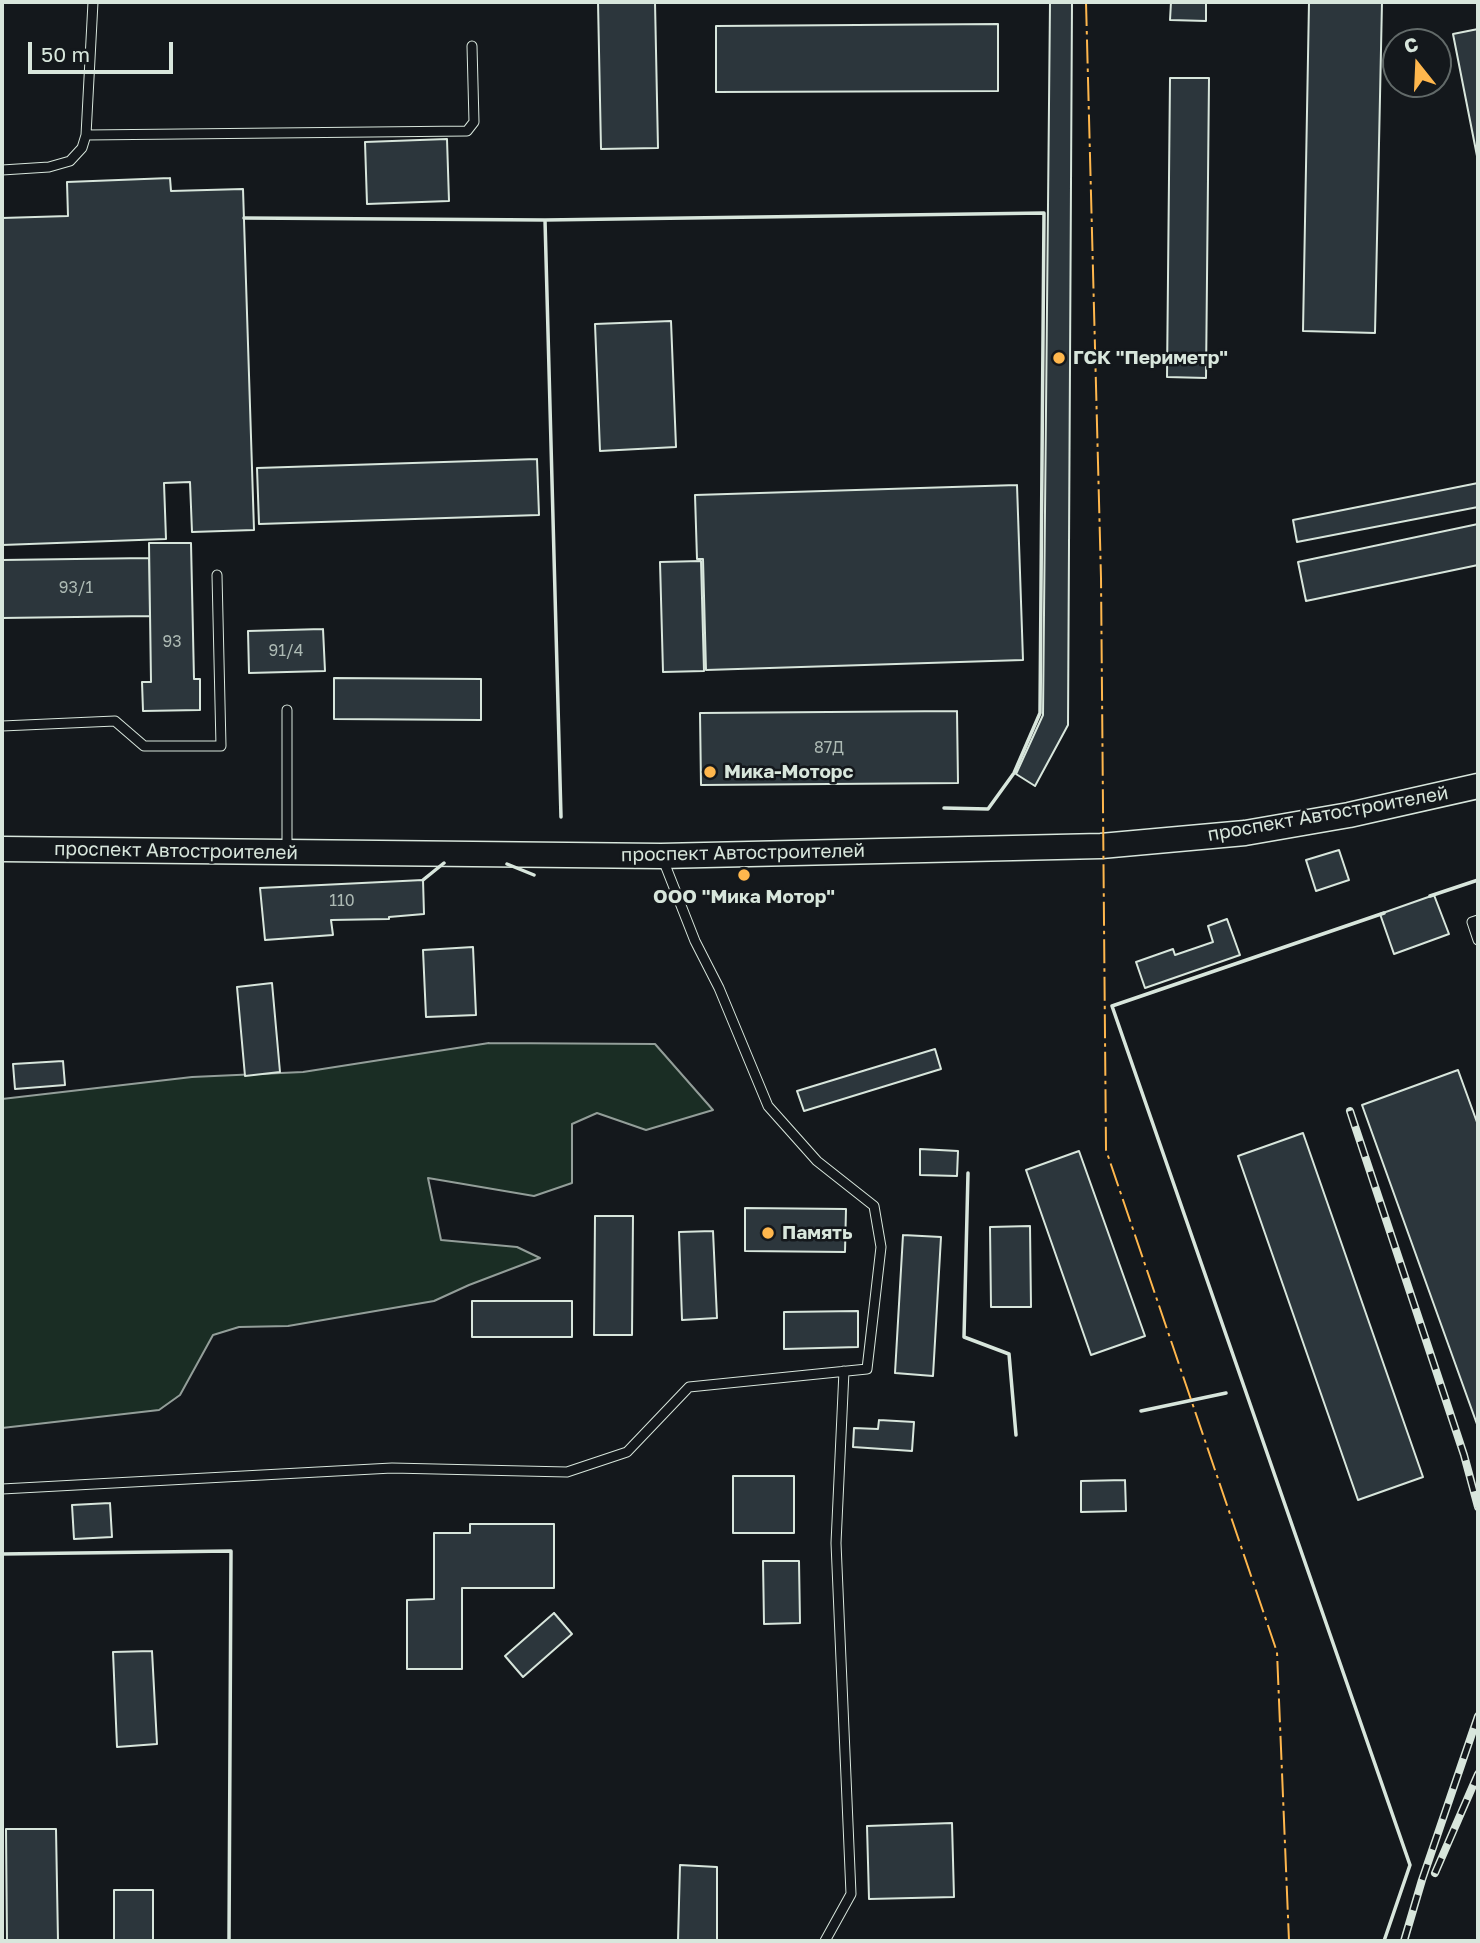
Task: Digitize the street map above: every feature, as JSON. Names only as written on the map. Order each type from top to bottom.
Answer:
[{"type":"main road","name":"проспект Автостроителей","points":[[2,849],[661,856],[1114,845],[1245,833],[1349,815],[1478,786]]},
{"type":"lane","points":[[2,170],[49,167],[70,160],[82,148],[86,135],[93,2]]},
{"type":"lane","points":[[86,135],[467,131],[474,122],[472,46]]},
{"type":"lane","points":[[2,726],[115,721],[144,746],[221,746],[217,575]]},
{"type":"lane","points":[[287,710],[288,852]]},
{"type":"lane","points":[[2,1489],[392,1468],[566,1472],[626,1452],[689,1387],[867,1369],[881,1247],[874,1206],[817,1161],[768,1106],[719,988],[695,941],[661,856]]},
{"type":"lane","points":[[1478,920],[1472,922],[1478,940]]},
{"type":"lane","points":[[825,1941],[851,1894],[836,1544],[844,1371]]},
{"type":"green space","points":[[489,1043],[655,1044],[713,1110],[646,1130],[597,1113],[572,1124],[572,1183],[534,1196],[428,1178],[441,1240],[517,1247],[540,1258],[434,1301],[288,1326],[239,1327],[213,1335],[180,1395],[159,1410],[2,1428],[2,1099],[192,1077],[303,1072]]},
{"type":"building","points":[[598,2],[655,2],[658,148],[601,149]]},
{"type":"building","name":"ГСК \"Периметр\"","points":[[1050,2],[1072,2],[1068,725],[1035,786],[1016,774],[1043,715]]},
{"type":"building","points":[[1171,2],[1206,2],[1206,21],[1170,20]]},
{"type":"building","points":[[1309,2],[1382,2],[1375,333],[1303,331]]},
{"type":"building","points":[[998,24],[998,91],[716,92],[716,26]]},
{"type":"building","points":[[1478,29],[1478,161],[1453,34]]},
{"type":"building","points":[[1170,78],[1209,78],[1206,378],[1167,377]]},
{"type":"building","points":[[447,139],[449,201],[367,204],[365,142]]},
{"type":"building","points":[[170,178],[171,191],[243,189],[254,530],[192,532],[190,482],[164,483],[166,539],[2,545],[2,218],[68,216],[67,182]]},
{"type":"building","points":[[671,321],[676,447],[600,451],[595,324]]},
{"type":"building","points":[[537,459],[539,515],[259,524],[257,468]]},
{"type":"building","points":[[1478,483],[1478,507],[1297,542],[1293,520]]},
{"type":"building","points":[[1017,485],[1023,660],[706,670],[703,559],[697,559],[695,495]]},
{"type":"building","points":[[1478,524],[1478,565],[1306,601],[1298,562]]},
{"type":"building","points":[[149,543],[191,543],[194,679],[200,679],[200,710],[143,711],[142,682],[151,682]]},
{"type":"building","points":[[149,558],[150,616],[2,618],[2,560]]},
{"type":"building","points":[[701,561],[704,671],[663,672],[660,562]]},
{"type":"building","points":[[323,629],[325,671],[249,673],[248,631]]},
{"type":"building","points":[[334,678],[481,679],[481,720],[334,719]]},
{"type":"building","points":[[957,711],[958,783],[701,785],[700,713]]},
{"type":"building","points":[[1339,850],[1349,880],[1316,891],[1306,860]]},
{"type":"building","points":[[423,880],[424,914],[389,919],[331,920],[333,935],[265,940],[260,888]]},
{"type":"building","points":[[1434,895],[1449,934],[1394,954],[1380,914]]},
{"type":"building","points":[[1227,919],[1240,955],[1145,988],[1136,962],[1173,949],[1175,955],[1213,942],[1208,926]]},
{"type":"building","points":[[473,947],[476,1015],[426,1017],[423,950]]},
{"type":"building","points":[[272,983],[280,1072],[245,1076],[237,987]]},
{"type":"building","points":[[935,1049],[941,1069],[804,1111],[797,1091]]},
{"type":"building","points":[[63,1061],[65,1085],[15,1089],[13,1064]]},
{"type":"building","points":[[1458,1070],[1478,1125],[1478,1427],[1362,1105]]},
{"type":"building","points":[[1303,1133],[1423,1477],[1358,1500],[1238,1156]]},
{"type":"building","points":[[920,1149],[958,1151],[957,1176],[920,1175]]},
{"type":"building","points":[[1079,1151],[1145,1336],[1091,1355],[1026,1170]]},
{"type":"building","points":[[745,1208],[846,1209],[845,1252],[745,1251]]},
{"type":"building","points":[[595,1216],[633,1216],[632,1335],[594,1335]]},
{"type":"building","points":[[1030,1226],[1031,1307],[991,1307],[990,1227]]},
{"type":"building","points":[[713,1231],[717,1318],[682,1320],[679,1232]]},
{"type":"building","points":[[903,1235],[941,1237],[933,1376],[895,1373]]},
{"type":"building","points":[[472,1301],[572,1301],[572,1337],[472,1337]]},
{"type":"building","points":[[858,1311],[858,1347],[784,1349],[784,1312]]},
{"type":"building","points":[[879,1420],[914,1422],[912,1451],[853,1447],[854,1428],[878,1429]]},
{"type":"building","points":[[733,1476],[794,1476],[794,1533],[733,1533]]},
{"type":"building","points":[[1125,1480],[1126,1511],[1081,1512],[1081,1481]]},
{"type":"building","points":[[110,1503],[112,1537],[74,1539],[72,1505]]},
{"type":"building","points":[[470,1524],[554,1524],[554,1588],[462,1588],[462,1669],[407,1669],[407,1600],[434,1599],[434,1533],[470,1533]]},
{"type":"building","points":[[763,1561],[799,1561],[800,1623],[764,1624]]},
{"type":"building","points":[[554,1613],[572,1634],[523,1677],[505,1656]]},
{"type":"building","points":[[152,1651],[157,1744],[117,1747],[113,1652]]},
{"type":"building","points":[[952,1823],[954,1897],[869,1899],[867,1826]]},
{"type":"building","points":[[6,1829],[56,1829],[58,1941],[7,1941]]},
{"type":"building","points":[[680,1865],[717,1867],[717,1941],[678,1941]]},
{"type":"building","points":[[114,1890],[153,1890],[153,1941],[114,1941]]},
{"type":"railway","points":[[1350,1111],[1464,1455],[1478,1507]]},
{"type":"railway","points":[[1404,1941],[1478,1716]]},
{"type":"railway","points":[[1435,1873],[1478,1774]]},
{"type":"wall","points":[[561,817],[545,220],[1044,213],[1040,713],[1014,773],[988,809],[944,808]]},
{"type":"wall","points":[[244,218],[545,220]]},
{"type":"wall","points":[[423,880],[444,863]]},
{"type":"wall","points":[[507,864],[534,875]]},
{"type":"wall","points":[[1430,896],[1478,880]]},
{"type":"wall","points":[[1384,913],[1112,1006],[1410,1865],[1384,1941]]},
{"type":"wall","points":[[968,1173],[964,1337],[1009,1354],[1016,1435]]},
{"type":"wall","points":[[1141,1411],[1226,1393]]},
{"type":"wall","points":[[2,1554],[231,1551],[229,1941]]},
{"type":"power","points":[[1086,2],[1101,578],[1106,1150],[1277,1652],[1289,1941]]},
{"type":"place","name":"ГСК \"Периметр\"","points":[[1059,358]]},
{"type":"place","name":"Мика-Моторс","points":[[710,772]]},
{"type":"place","name":"ООО \"Мика Мотор\"","points":[[744,875]]},
{"type":"place","name":"Память","points":[[768,1233]]}]
